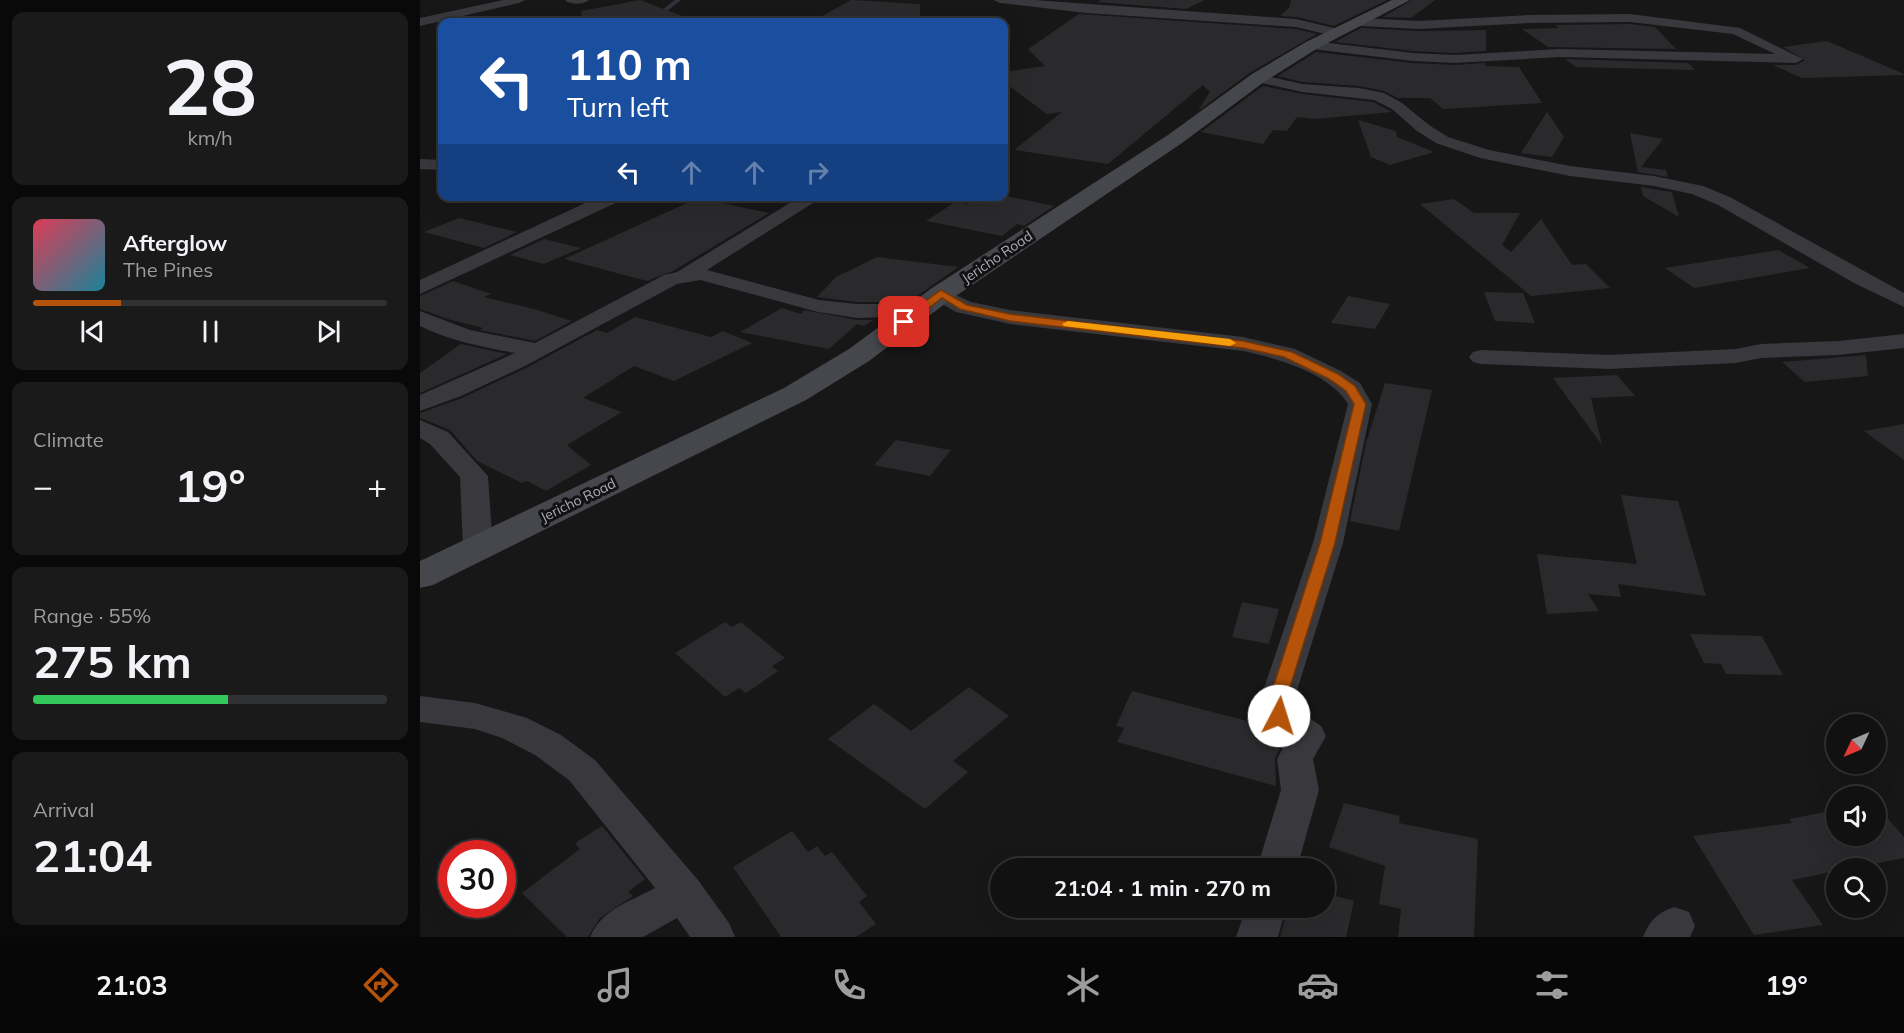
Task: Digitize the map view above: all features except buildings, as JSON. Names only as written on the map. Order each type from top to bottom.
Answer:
[{"type":"street","points":[[420,22],[519,0]]},
{"type":"street","points":[[571,0],[583,0]]},
{"type":"street","points":[[1000,0],[1086,9],[1296,23],[1338,33]]},
{"type":"street","name":"Jericho Road","points":[[420,576],[795,394],[859,355],[941,294],[1175,139],[1258,78],[1312,45],[1403,0]]},
{"type":"street","points":[[1312,45],[1413,57],[1454,59],[1570,53],[1796,59],[1736,31],[1630,18],[1529,19],[1398,26],[1361,22]]},
{"type":"street","points":[[1258,78],[1302,88],[1359,92],[1379,96],[1397,106],[1423,128],[1442,140],[1486,154],[1570,171],[1654,181],[1697,190],[1724,201],[1861,279],[1904,300]]},
{"type":"street","points":[[420,164],[438,165]]},
{"type":"street","points":[[420,288],[605,201]]},
{"type":"street","points":[[685,275],[806,201]]},
{"type":"street","points":[[420,404],[443,396],[537,350],[671,279],[685,275],[700,274],[818,306],[857,311],[919,310]]},
{"type":"street","points":[[941,294],[964,307],[1010,317],[1243,344],[1287,354],[1334,376],[1351,388],[1360,404],[1328,543],[1277,700],[1279,716],[1308,736],[1295,759],[1300,790],[1280,858]]},
{"type":"street","points":[[420,318],[475,337],[537,350]]},
{"type":"street","points":[[1481,357],[1609,362],[1736,356],[1761,351],[1838,348],[1894,342],[1904,358]]},
{"type":"street","points":[[420,428],[439,438],[474,476],[478,548]]},
{"type":"street","points":[[420,709],[475,716],[514,728],[548,745],[582,770],[684,893],[714,937]]},
{"type":"street","points":[[612,937],[622,927],[684,893]]},
{"type":"street","points":[[1257,937],[1263,918]]},
{"type":"waterway","points":[[660,14],[678,0]]},
{"type":"slow traffic","points":[[1068,324],[1230,343]]},
{"type":"route","points":[[904,322],[941,294],[964,307],[981,312],[1243,344],[1287,354],[1334,376],[1351,388],[1360,404],[1328,543],[1277,700],[1279,716]]}]
